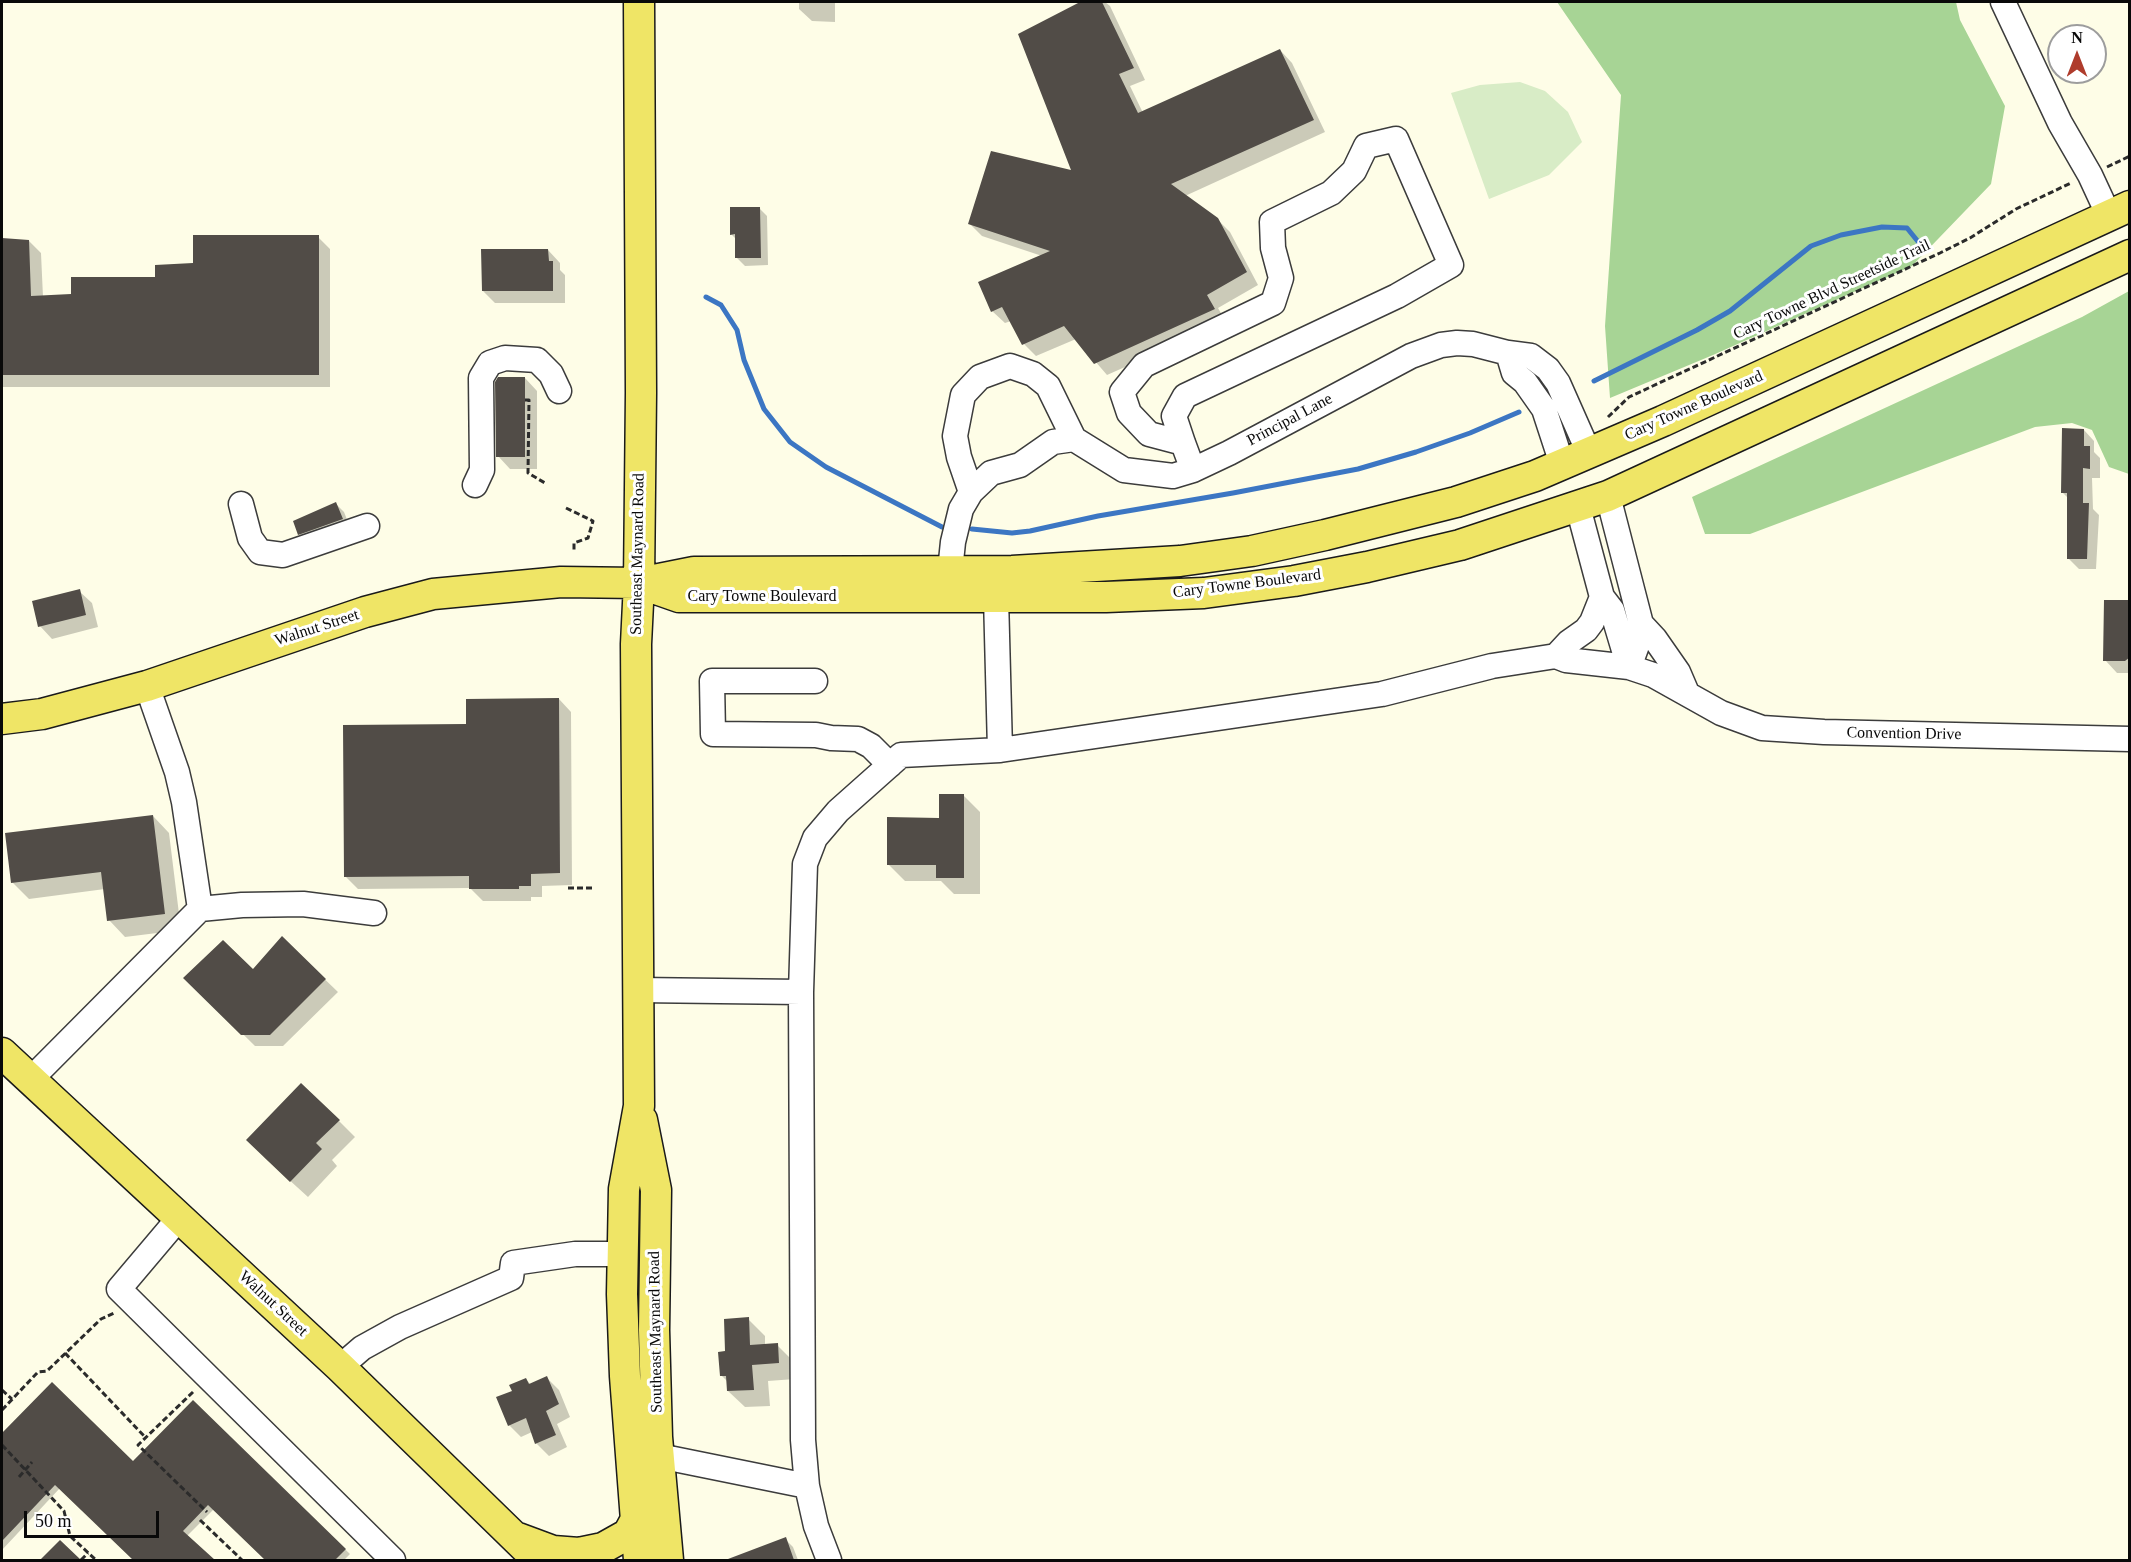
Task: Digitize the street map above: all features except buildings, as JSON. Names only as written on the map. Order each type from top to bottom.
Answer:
[{"type":"main road","name":"Southeast Maynard Road","points":[[639,2],[639,583],[636,638],[639,1106],[624,1189],[623,1254],[625,1376],[639,1560]]},
{"type":"main road","name":"Cary Towne Boulevard","points":[[639,583],[694,572],[1012,571],[1180,561],[1252,551],[1456,502],[1535,476],[1663,421],[2119,211]]},
{"type":"main road","name":"Cary Towne Boulevard","points":[[639,583],[679,597],[1106,597],[1204,593],[1294,581],[1366,567],[1460,545],[1608,496],[2130,255]]},
{"type":"main road","points":[[1576,458],[1608,496]]},
{"type":"main road","points":[[1576,458],[1578,507]]},
{"type":"main road","name":"Walnut Street","points":[[2,719],[42,714],[147,686],[355,615],[432,594],[561,582],[639,583]]},
{"type":"main road","name":"Walnut Street","points":[[2,1053],[340,1367],[538,1560]]},
{"type":"main road","name":"Southeast Maynard Road","points":[[639,1106],[656,1190],[654,1330],[659,1456],[668,1560]]},
{"type":"main road","points":[[512,1536],[553,1551],[579,1553],[603,1548],[628,1534],[635,1521]]},
{"type":"street","points":[[2003,2],[2060,123],[2090,176],[2119,211]]},
{"type":"street","points":[[1183,443],[1149,434],[1129,413],[1122,392],[1144,365],[1273,303],[1281,278],[1273,248],[1272,222],[1331,192],[1354,171],[1366,146],[1396,139],[1450,265],[1397,296],[1185,396],[1174,416],[1193,470]]},
{"type":"street","name":"Principal Lane","points":[[1074,440],[1124,470],[1173,476],[1193,470],[1412,356],[1441,345],[1457,343],[1531,356],[1548,369],[1558,383],[1576,458]]},
{"type":"street","points":[[475,485],[482,470],[481,378],[490,363],[505,358],[537,360],[551,374],[559,391]]},
{"type":"street","points":[[950,571],[953,542],[961,509],[971,492],[991,473],[1020,465],[1053,442],[1074,440],[1048,386],[1033,374],[1010,366],[980,376],[963,395],[956,436],[959,457],[971,492]]},
{"type":"street","points":[[1608,496],[1641,624],[1640,637],[1629,667]]},
{"type":"street","points":[[242,504],[250,538],[260,552],[283,555],[367,526]]},
{"type":"street","points":[[1578,507],[1602,597],[1611,610],[1629,667]]},
{"type":"street","points":[[996,597],[1000,750]]},
{"type":"street","points":[[829,1560],[816,1526],[807,1486],[803,1440],[801,993],[805,864],[815,838],[838,811],[901,755],[1000,750],[1382,694],[1492,666],[1556,656],[1569,642],[1586,630],[1592,622],[1602,597]]},
{"type":"street","points":[[1641,624],[1655,639],[1678,672],[1688,693]]},
{"type":"street","name":"Convention Drive","points":[[1556,656],[1566,660],[1629,667],[1653,675],[1721,712],[1762,728],[2130,739]]},
{"type":"street","points":[[815,681],[712,681],[713,734],[816,735],[858,739],[871,746],[890,765]]},
{"type":"street","points":[[147,686],[177,772],[184,802],[200,909]]},
{"type":"street","points":[[30,1080],[200,909],[242,905],[303,904],[374,913]]},
{"type":"street","points":[[638,990],[801,993]]},
{"type":"street","points":[[179,1218],[119,1289],[393,1560]]},
{"type":"street","points":[[340,1367],[362,1348],[400,1327],[511,1278],[513,1263],[575,1254],[623,1254]]},
{"type":"street","points":[[659,1456],[807,1486]]},
{"type":"path","points":[[2122,160],[2130,156]]},
{"type":"path","name":"Cary Towne Blvd Streetside Trail","points":[[1608,417],[1629,397],[1940,253],[1970,238],[2016,209],[2067,185]]},
{"type":"path","points":[[525,400],[529,400],[528,473],[545,483]]},
{"type":"path","points":[[566,508],[593,521],[588,538],[574,543],[574,551]]},
{"type":"path","points":[[568,888],[595,888]]},
{"type":"path","points":[[2,1410],[38,1372],[47,1371],[107,1314],[123,1313]]},
{"type":"path","points":[[65,1353],[147,1438]]},
{"type":"path","points":[[199,1387],[138,1445],[207,1512]]},
{"type":"path","points":[[2,1390],[12,1399]]},
{"type":"path","points":[[2,1446],[64,1511],[70,1536],[96,1560]]},
{"type":"path","points":[[20,1477],[32,1462]]},
{"type":"path","points":[[200,1520],[242,1560]]},
{"type":"path","points":[[81,1560],[88,1553]]},
{"type":"green space","points":[[1557,2],[1956,2],[1960,20],[2005,106],[1991,184],[1912,266],[1713,355],[1610,398],[1605,326],[1621,95]]},
{"type":"green space","points":[[1520,82],[1545,91],[1568,112],[1582,142],[1549,175],[1489,199],[1451,93],[1480,85]]},
{"type":"green space","points":[[2129,291],[2129,474],[2109,467],[2092,430],[2072,423],[2035,427],[1750,534],[1705,534],[1692,497],[2082,317]]},
{"type":"waterway","points":[[1594,381],[1730,311],[1811,246],[1841,235],[1882,227],[1907,228],[1920,244]]},
{"type":"waterway","points":[[706,297],[721,305],[737,330],[744,360],[764,409],[790,442],[826,467],[942,527]]},
{"type":"waterway","points":[[972,529],[1012,533],[1030,531],[1098,516],[1358,469],[1470,433],[1519,412]]}]
